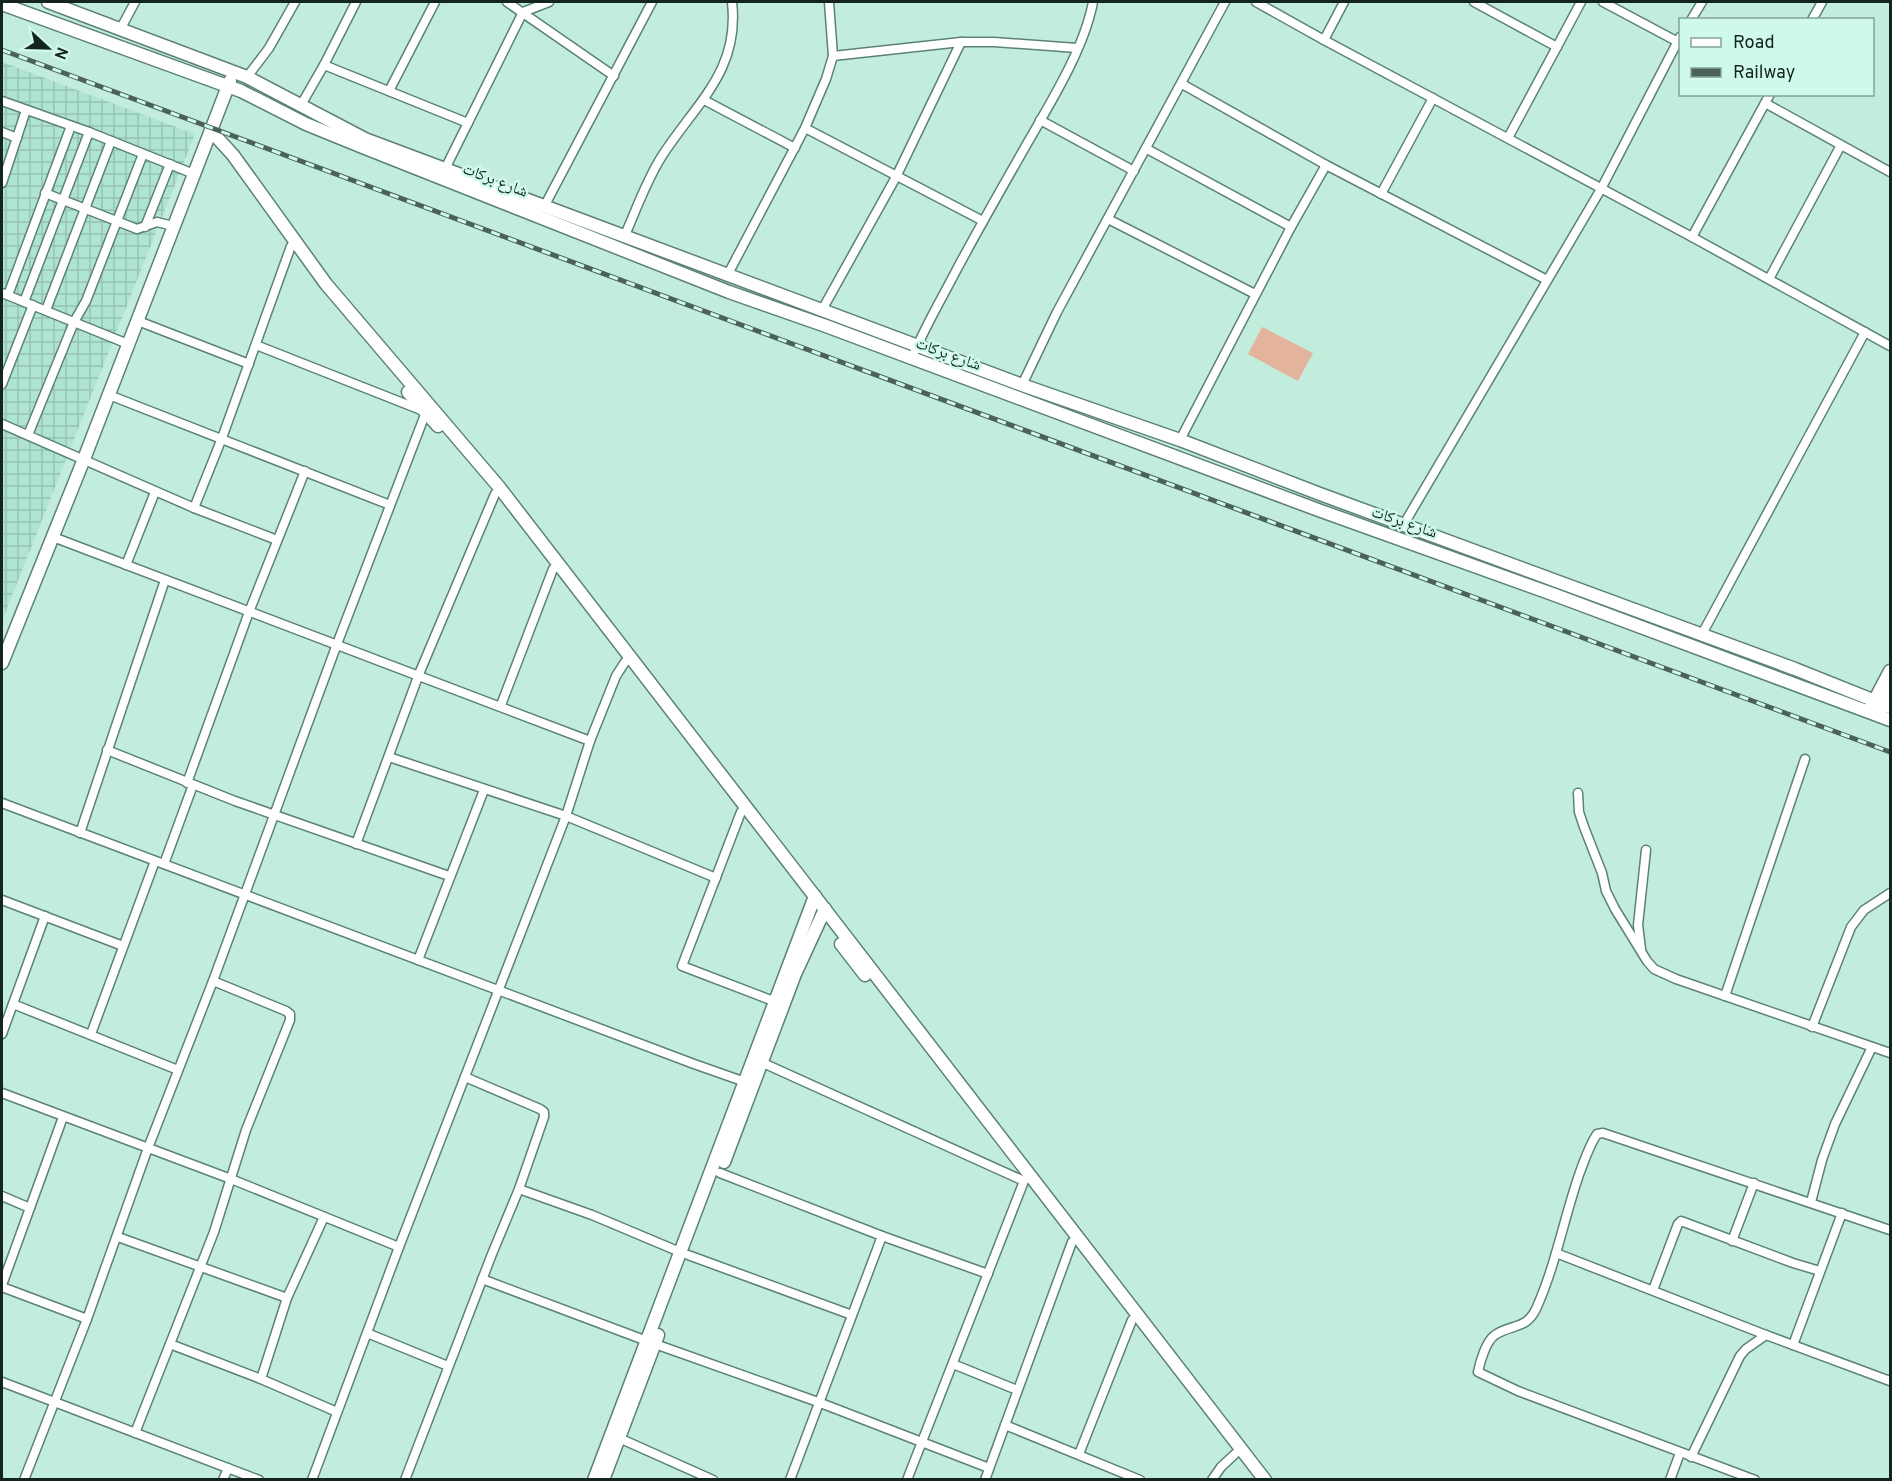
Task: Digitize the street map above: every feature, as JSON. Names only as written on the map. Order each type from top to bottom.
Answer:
[{"type":"street","name":"شارع بركات","points":[[48,2],[247,77],[365,139],[445,170],[545,205],[1022,385],[1180,440],[1701,636],[1795,669],[1879,708],[1890,720]]},
{"type":"street","points":[[121,28],[135,2]]},
{"type":"street","points":[[247,77],[269,48],[295,2]]},
{"type":"street","points":[[301,105],[356,2]]},
{"type":"street","points":[[389,91],[435,2]]},
{"type":"street","points":[[507,2],[614,76]]},
{"type":"street","points":[[445,170],[523,12],[549,2]]},
{"type":"street","points":[[545,205],[652,2]]},
{"type":"street","points":[[625,235],[649,177],[704,100],[726,58],[733,41],[732,2]]},
{"type":"street","points":[[728,274],[816,106],[833,56],[829,2]]},
{"type":"street","points":[[912,359],[983,221],[1040,120],[1077,48],[1093,2]]},
{"type":"street","points":[[1022,385],[1057,312],[1225,2]]},
{"type":"street","points":[[1256,2],[1890,346]]},
{"type":"street","points":[[1324,40],[1344,2]]},
{"type":"street","points":[[1474,2],[1557,47]]},
{"type":"street","points":[[1508,138],[1581,2]]},
{"type":"street","points":[[1404,524],[1601,189],[1679,41],[1603,2]]},
{"type":"street","points":[[1692,18],[1702,2]]},
{"type":"street","points":[[1813,18],[1822,2]]},
{"type":"street","name":"شارع بركات","points":[[2,4],[228,87],[306,124],[729,292],[1321,511],[1879,708]]},
{"type":"street","points":[[833,56],[961,42],[1077,48]]},
{"type":"street","points":[[822,310],[896,177],[961,42]]},
{"type":"street","points":[[324,65],[468,123]]},
{"type":"street","points":[[2,663],[234,72]]},
{"type":"street","points":[[1182,84],[1326,165],[1547,280]]},
{"type":"street","points":[[1692,237],[1769,96]]},
{"type":"street","points":[[1381,194],[1432,98]]},
{"type":"street","points":[[704,100],[795,148]]},
{"type":"street","points":[[2,101],[89,132],[194,174]]},
{"type":"street","points":[[1765,104],[1890,172]]},
{"type":"street","points":[[2,183],[26,111]]},
{"type":"street","points":[[1040,120],[1134,171]]},
{"type":"street","points":[[71,126],[4,294],[128,344]]},
{"type":"street","points":[[805,128],[983,221]]},
{"type":"street","points":[[2,132],[17,138]]},
{"type":"street","points":[[2,384],[62,200],[89,132]]},
{"type":"street","points":[[209,136],[326,295],[500,487],[823,913],[1264,1479]]},
{"type":"street","points":[[209,136],[240,165],[326,284],[403,379],[426,412],[495,494],[741,812],[813,900]]},
{"type":"street","points":[[46,310],[111,141]]},
{"type":"street","points":[[1769,279],[1841,145]]},
{"type":"street","points":[[1147,149],[1291,227]]},
{"type":"street","points":[[28,435],[74,322],[87,301],[143,154]]},
{"type":"street","points":[[144,228],[170,164]]},
{"type":"street","points":[[1180,440],[1255,294],[1326,165]]},
{"type":"street","points":[[45,194],[137,228],[144,228],[158,222],[173,226]]},
{"type":"street","points":[[1108,219],[1255,294]]},
{"type":"street","points":[[194,508],[222,438],[291,246]]},
{"type":"street","points":[[138,321],[249,364]]},
{"type":"street","points":[[1701,636],[1865,332]]},
{"type":"street","points":[[256,345],[426,412]]},
{"type":"street","points":[[109,395],[390,505]]},
{"type":"street","points":[[24,1479],[87,1319],[148,1148],[426,412]]},
{"type":"street","points":[[2,424],[156,492],[277,540]]},
{"type":"street","points":[[90,1034],[123,946],[190,784],[249,612],[305,471]]},
{"type":"street","points":[[126,565],[156,492]]},
{"type":"street","points":[[356,844],[419,674],[495,494]]},
{"type":"street","points":[[53,537],[501,705],[590,741]]},
{"type":"street","points":[[501,705],[553,569]]},
{"type":"street","points":[[80,833],[165,580]]},
{"type":"street","points":[[312,1479],[566,816],[590,741],[616,676],[625,662]]},
{"type":"street","points":[[1879,708],[1890,671]]},
{"type":"street","points":[[1879,708],[1890,691]]},
{"type":"street","points":[[107,750],[273,815],[449,876]]},
{"type":"street","points":[[389,757],[566,816],[716,878]]},
{"type":"street","points":[[1725,996],[1805,759]]},
{"type":"street","points":[[418,960],[484,790]]},
{"type":"street","points":[[1578,793],[1579,812],[1602,873],[1606,891],[1654,969],[1664,975],[1890,1053]]},
{"type":"street","points":[[2,803],[750,1084]]},
{"type":"street","points":[[741,812],[682,966],[776,1002]]},
{"type":"street","points":[[1642,952],[1638,925],[1646,850]]},
{"type":"street","points":[[1812,1027],[1851,927],[1864,910],[1890,893]]},
{"type":"street","points":[[2,900],[123,946]]},
{"type":"street","points":[[684,1254],[720,1173],[776,1002],[813,900]]},
{"type":"street","points":[[594,1479],[651,1342],[750,1084],[763,1063],[795,974],[823,913]]},
{"type":"street","points":[[823,913],[1024,1181],[1255,1479]]},
{"type":"street","points":[[2,1034],[45,916]]},
{"type":"street","points":[[135,1433],[214,1232],[246,1130],[290,1020],[290,1014],[213,981]]},
{"type":"street","points":[[13,1004],[178,1070]]},
{"type":"street","points":[[1811,1202],[1821,1160],[1835,1124],[1872,1047]]},
{"type":"street","points":[[763,1063],[1024,1181]]},
{"type":"street","points":[[405,1479],[519,1189],[544,1117],[544,1112],[465,1077]]},
{"type":"street","points":[[2,1093],[231,1179],[399,1247]]},
{"type":"street","points":[[63,1117],[2,1286],[87,1319]]},
{"type":"street","points":[[1755,1479],[1518,1391],[1478,1372],[1491,1339],[1496,1334],[1521,1325],[1530,1319],[1536,1310],[1592,1142],[1597,1134],[1604,1133],[1890,1230]]},
{"type":"street","points":[[720,1173],[882,1236],[988,1274]]},
{"type":"street","points":[[908,1479],[1024,1181]]},
{"type":"street","points":[[1732,1241],[1755,1184]]},
{"type":"street","points":[[519,1189],[592,1215],[684,1254],[852,1315]]},
{"type":"street","points":[[2,1196],[30,1208]]},
{"type":"street","points":[[1793,1345],[1842,1213]]},
{"type":"street","points":[[261,1379],[287,1298],[324,1217]]},
{"type":"street","points":[[1653,1290],[1677,1224],[1681,1221],[1820,1271]]},
{"type":"street","points":[[118,1236],[287,1298]]},
{"type":"street","points":[[790,1479],[882,1236]]},
{"type":"street","points":[[985,1479],[1072,1242]]},
{"type":"street","points":[[1556,1253],[1890,1381]]},
{"type":"street","points":[[482,1280],[818,1402],[989,1468]]},
{"type":"street","points":[[1079,1454],[1132,1320]]},
{"type":"street","points":[[367,1333],[448,1366]]},
{"type":"street","points":[[1691,1457],[1740,1356],[1746,1348],[1766,1335]]},
{"type":"street","points":[[603,1479],[651,1342]]},
{"type":"street","points":[[170,1344],[261,1379],[337,1412]]},
{"type":"street","points":[[953,1364],[1017,1390]]},
{"type":"street","points":[[2,1382],[260,1479]]},
{"type":"street","points":[[1005,1425],[1140,1479]]},
{"type":"street","points":[[619,1438],[713,1479]]},
{"type":"street","points":[[1670,1479],[1680,1453]]},
{"type":"street","points":[[1212,1479],[1235,1454]]},
{"type":"street","points":[[223,1479],[228,1467]]},
{"type":"shaded area","points":[[2,62],[195,134],[2,621]]},
{"type":"shaded area","points":[[1262,327],[1313,353],[1298,381],[1248,354]]},
{"type":"railway","points":[[2,50],[1890,752]]}]
